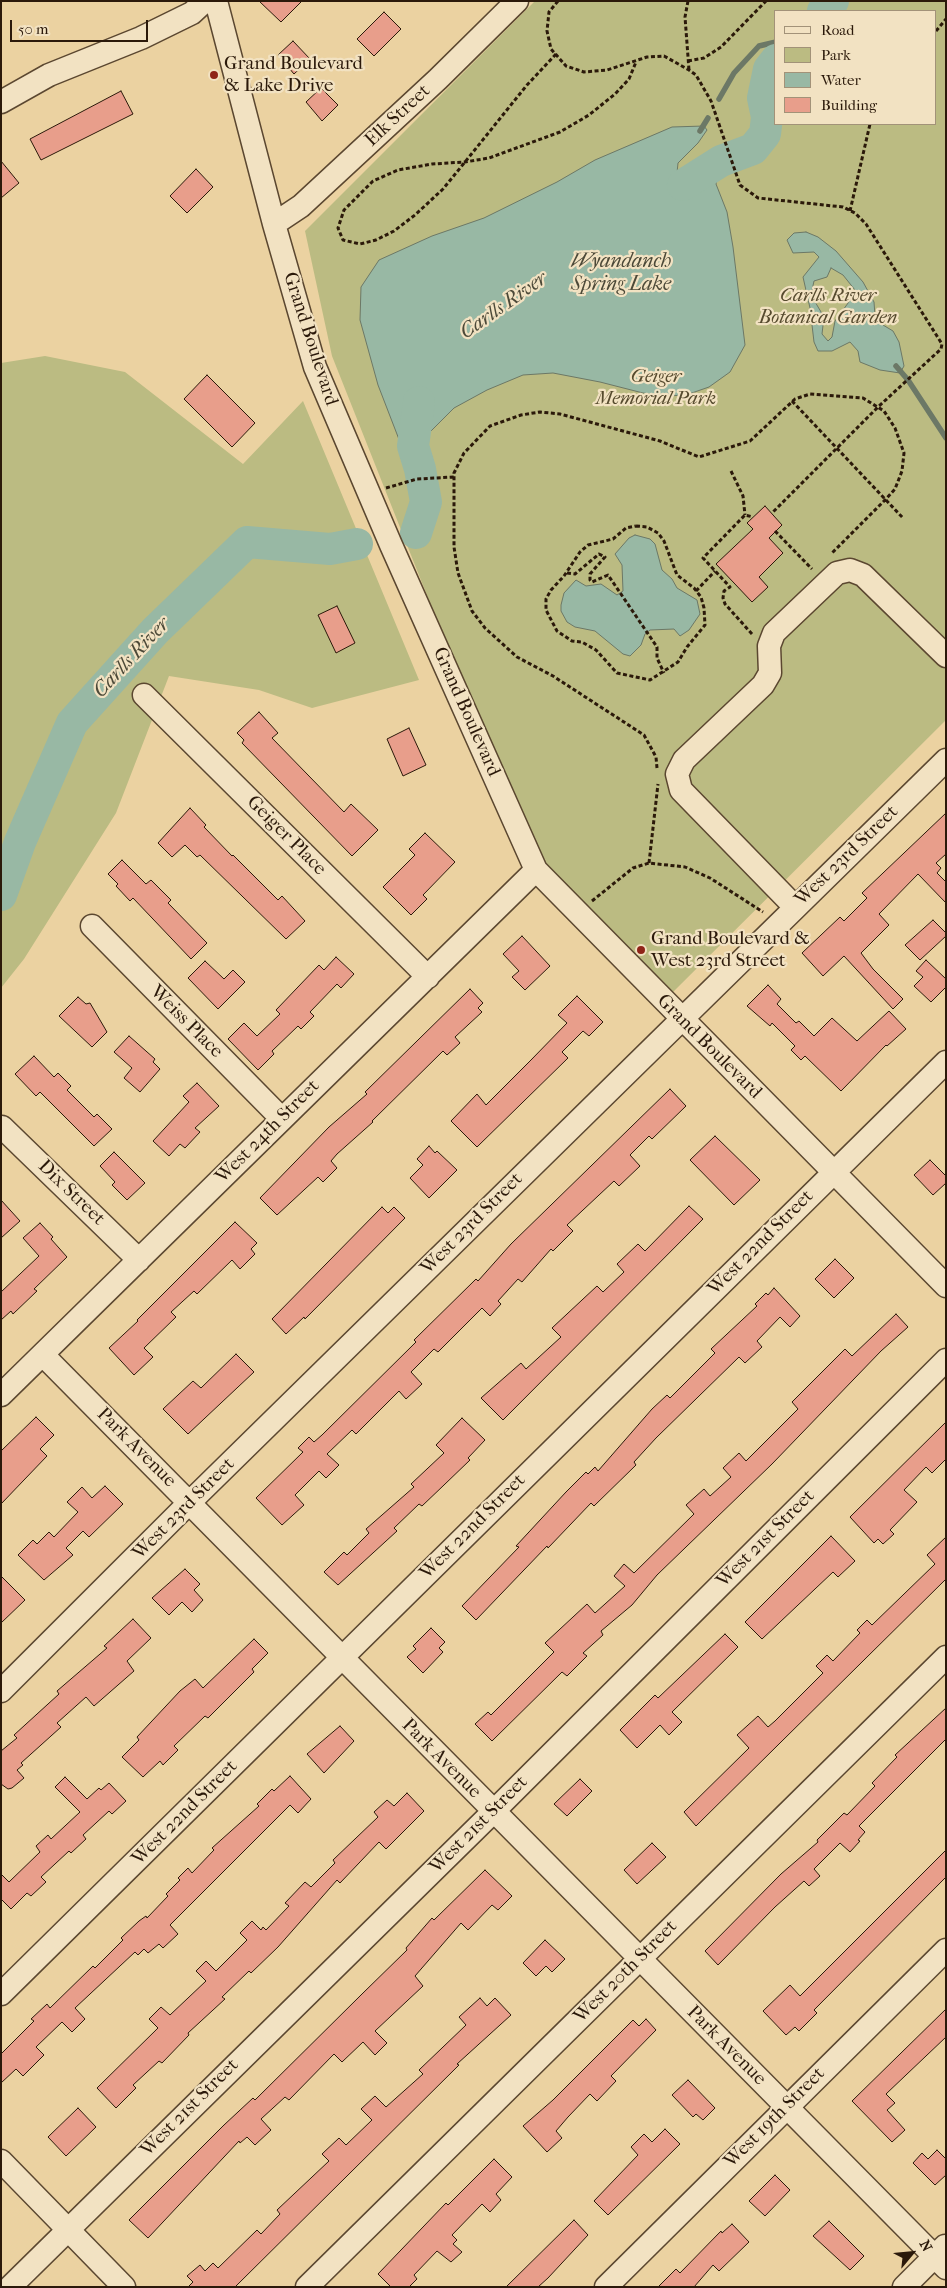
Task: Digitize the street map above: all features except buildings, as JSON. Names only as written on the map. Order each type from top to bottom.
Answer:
[{"type":"street","points":[[1,102],[49,75],[141,38],[192,14],[205,1]]},
{"type":"street","name":"Grand Boulevard","points":[[216,1],[274,224],[315,367],[368,493],[536,870],[832,1173],[946,1286]]},
{"type":"street","name":"Elk Street","points":[[274,224],[308,199],[438,79],[517,1]]},
{"type":"street","points":[[787,915],[681,790],[678,774],[684,760],[763,685],[770,673],[769,646],[774,633],[837,573],[850,570],[863,575],[946,656]]},
{"type":"street","name":"Geiger Place","points":[[144,695],[428,977]]},
{"type":"street","name":"West 23rd Street","points":[[1,1691],[681,1018],[946,760]]},
{"type":"street","name":"West 24th Street","points":[[1,1395],[281,1118],[536,870]]},
{"type":"street","name":"Weiss Place","points":[[92,926],[281,1118]]},
{"type":"street","name":"West 22nd Street","points":[[1,1994],[340,1657],[946,1062]]},
{"type":"street","name":"Dix Street","points":[[2,1127],[139,1260]]},
{"type":"street","name":"Park Avenue","points":[[43,1355],[786,2107],[942,2257]]},
{"type":"street","name":"West 21st Street","points":[[10,2287],[493,1812],[946,1360]]},
{"type":"street","name":"West 20th Street","points":[[307,2287],[946,1657]]},
{"type":"street","name":"West 19th Street","points":[[606,2287],[946,1950]]},
{"type":"street","points":[[1,2161],[124,2287]]},
{"type":"street","points":[[904,2287],[942,2257]]},
{"type":"path","points":[[558,1],[549,12],[547,31],[551,49],[566,66],[584,72],[607,70],[637,61],[664,56],[696,75],[705,88],[740,185],[758,198],[843,207],[850,211],[866,224],[942,344],[940,349],[878,407],[772,513]]},
{"type":"path","points":[[688,1],[685,18],[689,70]]},
{"type":"path","points":[[688,61],[704,58],[721,48],[766,1]]},
{"type":"path","points":[[937,30],[946,19]]},
{"type":"path","points":[[556,54],[527,85],[465,162],[443,189],[394,231],[376,240],[360,244],[343,240],[338,228],[344,210],[372,181],[398,170],[465,162],[489,158],[560,132],[589,115],[615,94],[629,79],[637,61]]},
{"type":"path","points":[[850,211],[870,125]]},
{"type":"path","points":[[649,863],[659,776],[652,747],[644,735],[553,676],[518,657],[485,628],[472,611],[458,573],[454,547],[454,477],[464,453],[490,426],[521,415],[540,412],[560,414],[660,441],[699,457],[750,441],[792,401],[810,394],[845,395],[863,398],[878,407],[895,428],[904,453],[902,471],[895,488],[886,500],[827,558]]},
{"type":"path","points":[[792,401],[903,518]]},
{"type":"path","points":[[732,471],[743,496],[745,515]]},
{"type":"path","points":[[368,493],[417,479],[438,476],[454,477]]},
{"type":"path","points":[[745,515],[753,517]]},
{"type":"path","points":[[745,515],[702,558],[730,586],[724,591],[722,598],[725,604],[754,636]]},
{"type":"path","points":[[636,526],[647,527],[658,533],[664,541],[677,575],[696,591],[704,608],[705,626],[687,647],[678,662],[664,673],[650,680],[617,672],[591,646],[572,641],[557,631],[546,610],[546,599],[551,590],[566,573],[580,552],[588,545],[613,539],[626,528],[636,526]]},
{"type":"path","points":[[775,531],[814,571],[808,578]]},
{"type":"path","points":[[566,573],[575,574],[599,554],[605,557],[590,574],[590,580],[592,582],[608,574],[657,647],[657,658],[664,673]]},
{"type":"path","points":[[696,591],[715,571]]},
{"type":"path","points":[[752,641],[756,631]]},
{"type":"path","points":[[578,913],[633,868],[649,863],[685,867],[787,915]]},
{"type":"green space","name":"Geiger Memorial Park","points":[[535,1],[946,1],[946,720],[664,1001],[536,870],[332,356],[305,231]]},
{"type":"green space","points":[[45,356],[125,372],[243,464],[303,401],[419,680],[312,708],[259,690],[169,676],[116,813],[24,959],[1,988],[1,363]]},
{"type":"water","name":"Wyandanch Spring Lake","points":[[704,126],[707,130],[698,143],[678,163],[677,173],[679,179],[686,181],[713,156],[721,161],[716,184],[727,212],[745,345],[730,372],[709,387],[686,395],[666,396],[643,393],[553,373],[523,375],[487,390],[454,408],[423,439],[413,446],[400,442],[378,385],[360,320],[361,287],[379,260],[432,236],[484,218],[557,182],[595,160],[672,127]]},
{"type":"water","points":[[806,232],[818,237],[836,251],[863,282],[874,302],[875,316],[883,325],[893,331],[899,342],[904,366],[900,373],[880,370],[860,362],[858,351],[850,342],[832,351],[818,351],[814,342],[810,308],[803,277],[819,257],[814,252],[793,253],[787,240],[794,233]],"holes":[[[831,268],[843,275],[855,290],[851,299],[835,321],[832,337],[828,341],[822,334],[824,317],[811,295],[814,281],[827,277]]]},
{"type":"water","points":[[635,535],[650,539],[655,544],[662,570],[672,579],[677,588],[697,600],[700,614],[689,630],[680,636],[674,629],[650,630],[645,634],[641,645],[630,656],[623,654],[595,631],[575,627],[567,622],[561,611],[561,605],[564,593],[576,580],[586,586],[601,584],[617,595],[623,591],[622,565],[615,554],[629,538]]},
{"type":"waterway","name":"Carlls River","points":[[824,10],[833,1]]},
{"type":"waterway","points":[[719,99],[734,73],[759,46],[774,42]]},
{"type":"waterway","name":"Carlls River","points":[[683,185],[721,161],[753,149],[765,134],[767,117],[763,98],[769,69],[774,63]]},
{"type":"waterway","points":[[700,131],[708,118]]},
{"type":"waterway","points":[[896,366],[908,380],[946,438]]},
{"type":"waterway","name":"Carlls River","points":[[416,533],[426,502],[420,469],[413,446],[419,402]]},
{"type":"waterway","name":"Carlls River","points":[[1,895],[20,842],[72,723],[155,631],[247,542],[330,549],[357,544]]},
{"type":"place","name":"Grand Boulevard & Lake Drive","points":[[214,75]]},
{"type":"place","name":"Grand Boulevard & West 23rd Street","points":[[641,950]]},
{"type":"park label","name":"Carlls River Botanical Garden","points":[[828,307]]}]
